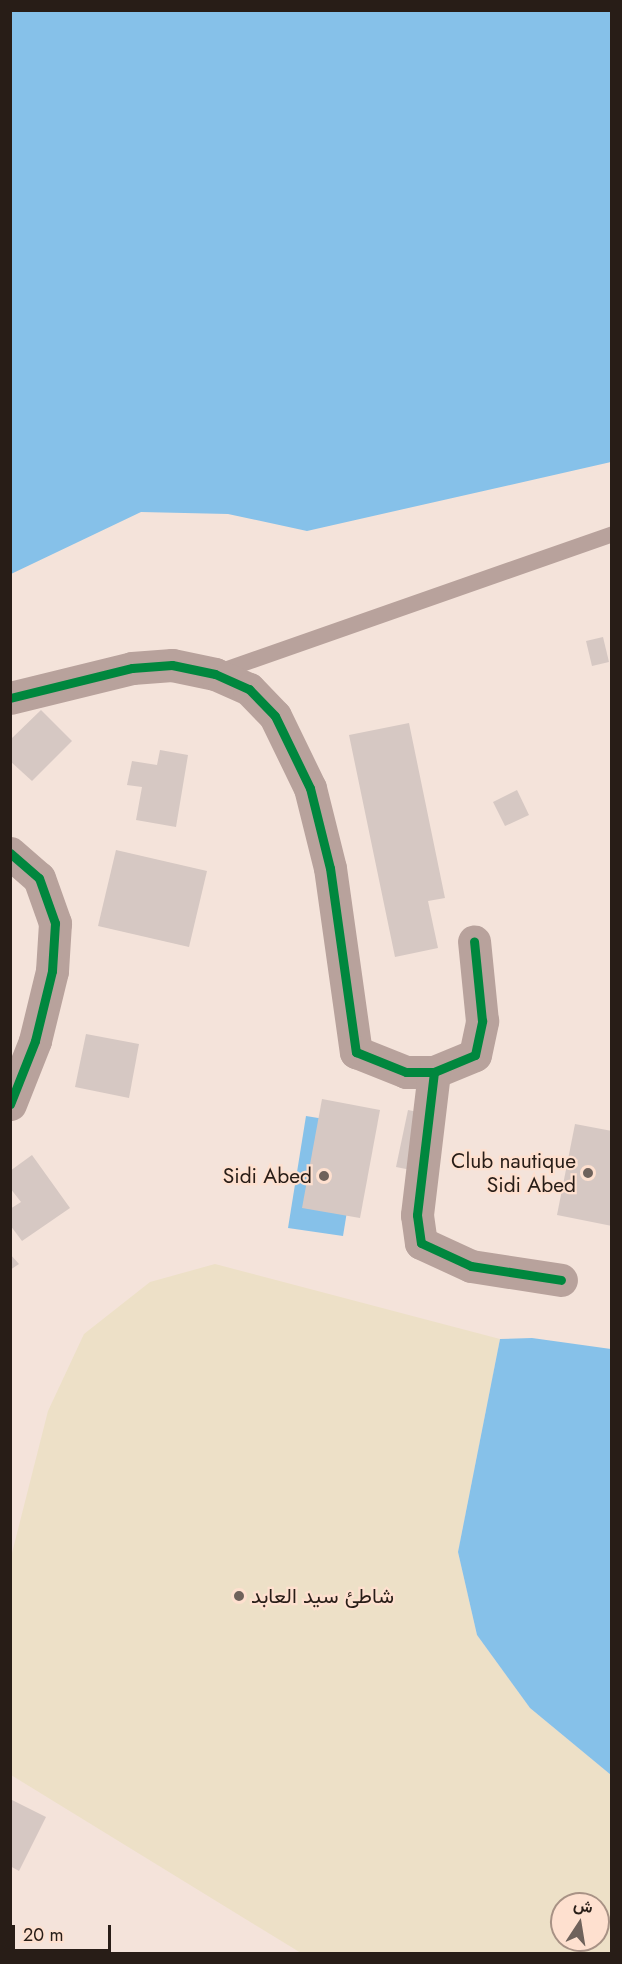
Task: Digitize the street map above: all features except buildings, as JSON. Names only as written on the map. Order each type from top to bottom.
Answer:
[{"type":"street","points":[[10,698],[132,668],[172,665],[215,674],[249,689],[275,716],[306,778],[330,868],[356,1052],[406,1072],[434,1072],[461,1065],[475,1055],[481,1040],[474,941]]},
{"type":"street","points":[[10,853],[39,878],[55,923],[45,1001],[10,1104]]},
{"type":"street","points":[[434,1072],[417,1215],[421,1243],[471,1266],[561,1280]]},
{"type":"lane","points":[[215,674],[612,534]]},
{"type":"sand","name":"شاطئ سيد العابد","points":[[215,1264],[500,1339],[458,1552],[477,1635],[530,1708],[611,1775],[611,1953],[301,1953],[11,1775],[11,1557],[48,1411],[84,1334],[150,1282]]},
{"type":"water","points":[[11,11],[611,11],[611,462],[307,531],[228,514],[141,512],[11,574]]},
{"type":"water","name":"Sidi Abed","points":[[306,1116],[361,1125],[343,1236],[288,1228]]},
{"type":"water","points":[[532,1338],[611,1349],[611,1775],[530,1708],[477,1635],[458,1552],[500,1339]]},
{"type":"pier","points":[[612,462],[584,475],[306,534],[583,472]]},
{"type":"cycle path","points":[[10,698],[132,668],[172,665],[215,674],[249,689],[275,716],[310,788],[330,868],[356,1052],[406,1072],[434,1072],[475,1055],[482,1021],[474,941]]},
{"type":"cycle path","points":[[10,853],[39,878],[55,923],[52,971],[35,1041],[10,1104]]},
{"type":"cycle path","points":[[434,1072],[417,1215],[421,1243],[471,1266],[561,1280]]},
{"type":"place","name":"Club nautique Sidi Abed","points":[[588,1173]]},
{"type":"place","name":"Sidi Abed","points":[[324,1176]]},
{"type":"place","name":"شاطئ سيد العابد","points":[[239,1596]]}]
